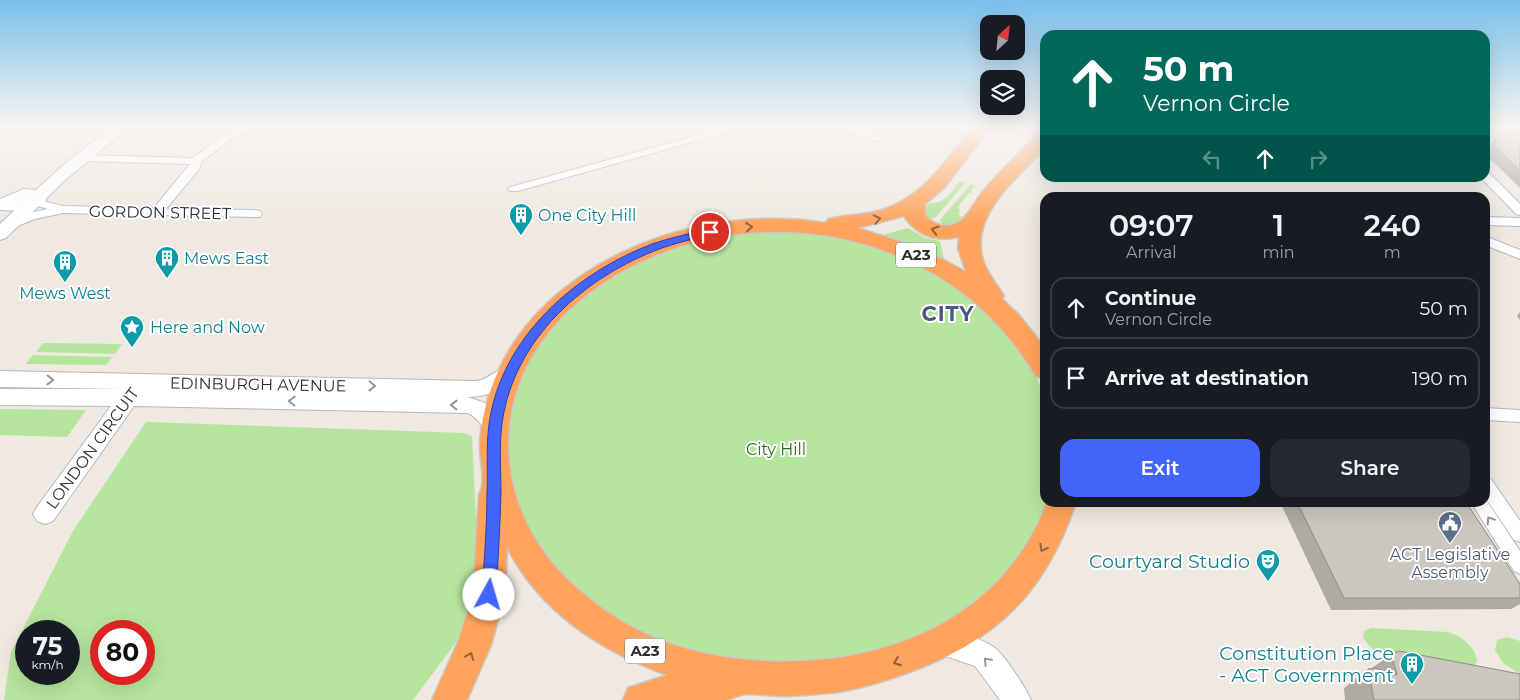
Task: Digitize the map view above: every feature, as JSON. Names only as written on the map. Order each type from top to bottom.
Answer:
[{"type":"highway","name":"A23","points":[[449,700],[474,645],[489,595],[495,475],[495,425],[501,397],[510,372],[530,338],[553,311],[585,284],[618,263],[659,245],[699,234],[729,229],[864,221],[890,216],[915,204],[939,182],[956,160]]},
{"type":"highway","name":"A23","points":[[1024,160],[983,203],[972,223],[969,244],[976,271],[1040,361]]},
{"type":"highway","points":[[915,204],[914,216],[920,224],[929,230],[942,233],[956,232],[972,223]]},
{"type":"highway","name":"A23","points":[[776,226],[816,228],[848,233],[880,241],[918,256],[981,293],[1005,315],[1029,343]]},
{"type":"highway","name":"A23","points":[[495,475],[505,512],[520,544],[551,586],[576,609],[605,630],[655,655],[702,670],[756,679],[809,680],[851,674],[897,662],[942,643],[974,624],[999,604],[1020,582],[1036,560],[1049,537],[1060,507]]},
{"type":"highway","name":"A23","points":[[640,700],[680,689],[756,679]]},
{"type":"main road","points":[[16,208],[66,160]]},
{"type":"main road","points":[[16,208],[70,162],[76,160]]},
{"type":"main road","name":"EDINBURGH AVENUE","points":[[0,396],[134,390],[476,389],[488,386],[510,372]]},
{"type":"main road","name":"EDINBURGH AVENUE","points":[[0,378],[134,390]]},
{"type":"main road","name":"LONDON CIRCUIT","points":[[45,514],[134,390]]},
{"type":"main road","name":"EDINBURGH AVENUE","points":[[158,390],[467,405],[480,409],[495,425]]},
{"type":"main road","points":[[942,643],[968,649],[985,657],[1016,700]]},
{"type":"street","points":[[144,160],[195,161],[196,166],[157,212]]},
{"type":"street","points":[[514,189],[621,160]]},
{"type":"street","points":[[1490,181],[1520,211]]},
{"type":"street","name":"GORDON STREET","points":[[16,208],[40,198],[41,204],[64,210]]},
{"type":"street","name":"GORDON STREET","points":[[16,208],[32,216],[64,210],[256,214]]},
{"type":"street","points":[[1490,221],[1520,222]]},
{"type":"street","points":[[1490,242],[1520,255]]},
{"type":"street","points":[[1490,414],[1520,416]]},
{"type":"street","points":[[1490,491],[1520,536]]},
{"type":"street","points":[[1481,507],[1520,566]]},
{"type":"green space","points":[[961,181],[966,182],[935,218],[924,220],[923,208],[930,203],[944,199],[955,188],[954,186]]},
{"type":"green space","points":[[971,184],[975,186],[971,190],[972,193],[969,193],[958,207],[960,211],[958,215],[963,217],[959,224],[943,228],[940,220]]},
{"type":"green space","points":[[908,228],[925,238],[940,241],[944,259],[941,262],[883,238],[886,234]]},
{"type":"green space","name":"City Hill","points":[[749,232],[795,232],[844,238],[893,252],[935,272],[992,314],[1031,365],[1040,386],[1040,507],[1045,507],[1022,555],[981,600],[914,641],[809,666],[704,658],[621,626],[549,565],[516,508],[505,444],[518,380],[541,338],[582,296],[640,260],[693,242]]},
{"type":"green space","points":[[43,343],[122,344],[115,354],[36,352]]},
{"type":"green space","points":[[33,355],[112,357],[106,365],[26,364]]},
{"type":"green space","points":[[0,409],[86,410],[67,437],[0,435]]},
{"type":"green space","points":[[146,422],[464,433],[472,436],[477,539],[473,590],[457,641],[413,700],[4,700],[11,652],[15,644],[15,685],[80,685],[80,620],[27,620],[73,531]]},
{"type":"green space","points":[[1371,628],[1448,632],[1471,647],[1477,662],[1473,667],[1463,669],[1381,654],[1372,649],[1363,638],[1364,631]]},
{"type":"green space","points":[[1507,637],[1520,641],[1520,674],[1503,663],[1495,650],[1497,640]]},
{"type":"building","points":[[1508,160],[1520,160],[1520,171]]},
{"type":"building","points":[[1299,507],[1469,507],[1520,584],[1520,598],[1344,598]]},
{"type":"building","points":[[1399,651],[1520,674],[1520,700],[1374,700],[1368,669],[1375,668],[1397,675],[1391,654]]},
{"type":"place","name":"One City Hill","points":[[521,236]]},
{"type":"place","name":"Mews East","points":[[167,279]]},
{"type":"place","name":"Mews West","points":[[65,283]]},
{"type":"place","name":"Here and Now","points":[[132,348]]},
{"type":"place","name":"ACT Legislative Assembly","points":[[1450,544]]},
{"type":"place","name":"Courtyard Studio","points":[[1268,582]]},
{"type":"place","name":"Constitution Place - ACT Government","points":[[1412,685]]},
{"type":"district","name":"CITY","points":[[948,314]]},
{"type":"route","points":[[489,595],[494,526],[495,425],[501,397],[510,372],[523,349],[538,328],[568,296],[606,270],[659,245],[710,232]]}]
